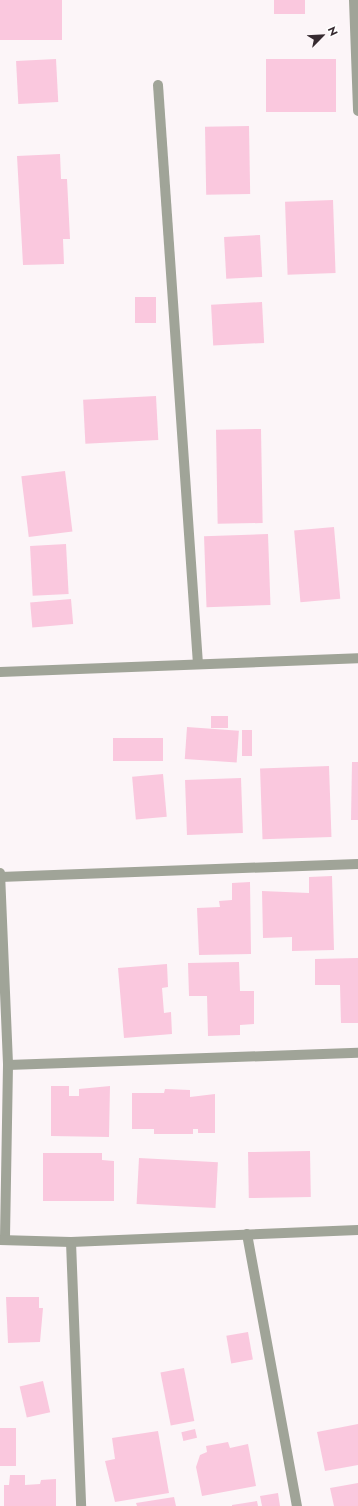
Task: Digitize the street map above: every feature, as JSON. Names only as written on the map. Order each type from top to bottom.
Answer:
[{"type":"street","points":[[354,0],[358,111]]},
{"type":"street","points":[[158,85],[198,664]]},
{"type":"street","points":[[0,672],[358,658]]},
{"type":"street","points":[[0,877],[358,864]]},
{"type":"street","points":[[0,874],[4,1047],[8,1065],[3,1240],[71,1242],[358,1230]]},
{"type":"street","points":[[8,1065],[358,1053]]},
{"type":"street","points":[[247,1234],[298,1506]]},
{"type":"street","points":[[71,1242],[80,1506]]},
{"type":"building","points":[[0,0],[62,0],[62,40],[0,40]]},
{"type":"building","points":[[274,0],[305,0],[305,14],[274,14]]},
{"type":"building","points":[[56,59],[58,102],[18,104],[16,61]]},
{"type":"building","points":[[266,59],[336,59],[336,112],[266,112]]},
{"type":"building","points":[[249,126],[250,194],[206,195],[205,127]]},
{"type":"building","points":[[60,154],[61,179],[67,179],[70,239],[63,239],[64,264],[23,265],[17,156]]},
{"type":"building","points":[[333,200],[336,273],[288,275],[285,202]]},
{"type":"building","points":[[260,235],[262,277],[226,279],[224,237]]},
{"type":"building","points":[[135,297],[156,297],[156,323],[135,323]]},
{"type":"building","points":[[262,302],[264,343],[213,346],[211,305]]},
{"type":"building","points":[[156,396],[158,440],[85,444],[83,400]]},
{"type":"building","points":[[261,429],[263,523],[218,524],[216,430]]},
{"type":"building","points":[[65,471],[72,532],[29,537],[21,476]]},
{"type":"building","points":[[334,527],[340,599],[300,602],[294,530]]},
{"type":"building","points":[[268,534],[270,605],[207,607],[204,536]]},
{"type":"building","points":[[66,544],[69,594],[33,596],[30,546]]},
{"type":"building","points":[[71,599],[73,624],[32,627],[30,603]]},
{"type":"building","points":[[211,716],[228,716],[228,728],[211,728]]},
{"type":"building","points":[[187,727],[239,731],[237,763],[185,759]]},
{"type":"building","points":[[242,730],[252,730],[252,756],[242,756]]},
{"type":"building","points":[[113,738],[163,738],[163,761],[113,761]]},
{"type":"building","points":[[352,762],[358,762],[358,820],[351,820]]},
{"type":"building","points":[[329,766],[331,837],[263,839],[260,768]]},
{"type":"building","points":[[163,774],[167,817],[136,820],[132,777]]},
{"type":"building","points":[[241,778],[243,833],[187,835],[185,780]]},
{"type":"building","points":[[332,876],[334,950],[292,951],[292,937],[263,938],[262,891],[309,893],[309,877]]},
{"type":"building","points":[[250,882],[251,954],[199,955],[197,908],[220,907],[219,901],[232,900],[232,883]]},
{"type":"building","points":[[358,958],[358,1023],[341,1023],[340,985],[315,985],[315,959]]},
{"type":"building","points":[[239,962],[240,991],[254,991],[254,1024],[240,1025],[240,1035],[208,1036],[207,996],[189,996],[188,963]]},
{"type":"building","points":[[167,964],[168,987],[162,988],[164,1013],[171,1012],[172,1034],[124,1038],[118,968]]},
{"type":"building","points":[[51,1086],[69,1086],[69,1096],[79,1096],[79,1089],[110,1086],[109,1137],[51,1136]]},
{"type":"building","points":[[165,1089],[190,1090],[190,1097],[215,1094],[215,1133],[198,1133],[198,1129],[193,1129],[193,1134],[154,1134],[154,1129],[132,1129],[132,1093],[164,1093]]},
{"type":"building","points":[[310,1151],[311,1197],[249,1198],[248,1152]]},
{"type":"building","points":[[43,1153],[102,1153],[102,1160],[114,1161],[114,1201],[43,1201]]},
{"type":"building","points":[[139,1158],[218,1162],[215,1208],[137,1204]]},
{"type":"building","points":[[6,1297],[39,1297],[39,1308],[43,1308],[40,1342],[8,1343]]},
{"type":"building","points":[[248,1332],[253,1360],[231,1363],[226,1336]]},
{"type":"building","points":[[184,1368],[194,1421],[171,1426],[160,1373]]},
{"type":"building","points":[[43,1381],[50,1412],[27,1418],[20,1386]]},
{"type":"building","points":[[358,1424],[358,1465],[325,1471],[317,1432]]},
{"type":"building","points":[[0,1428],[16,1428],[16,1466],[0,1466]]},
{"type":"building","points":[[195,1429],[197,1438],[183,1441],[181,1432]]},
{"type":"building","points":[[158,1431],[169,1493],[115,1502],[105,1461],[115,1459],[112,1438]]},
{"type":"building","points":[[228,1442],[230,1448],[248,1444],[256,1486],[202,1496],[196,1467],[200,1455],[207,1452],[206,1446]]},
{"type":"building","points":[[10,1475],[25,1475],[25,1485],[40,1484],[41,1480],[56,1479],[56,1506],[4,1506],[4,1485],[9,1485]]},
{"type":"building","points":[[358,1483],[358,1506],[334,1506],[330,1488]]},
{"type":"building","points":[[278,1493],[280,1506],[262,1506],[260,1496]]},
{"type":"building","points":[[174,1497],[176,1506],[137,1506],[136,1503]]},
{"type":"building","points":[[257,1501],[258,1506],[232,1506],[232,1505]]}]
